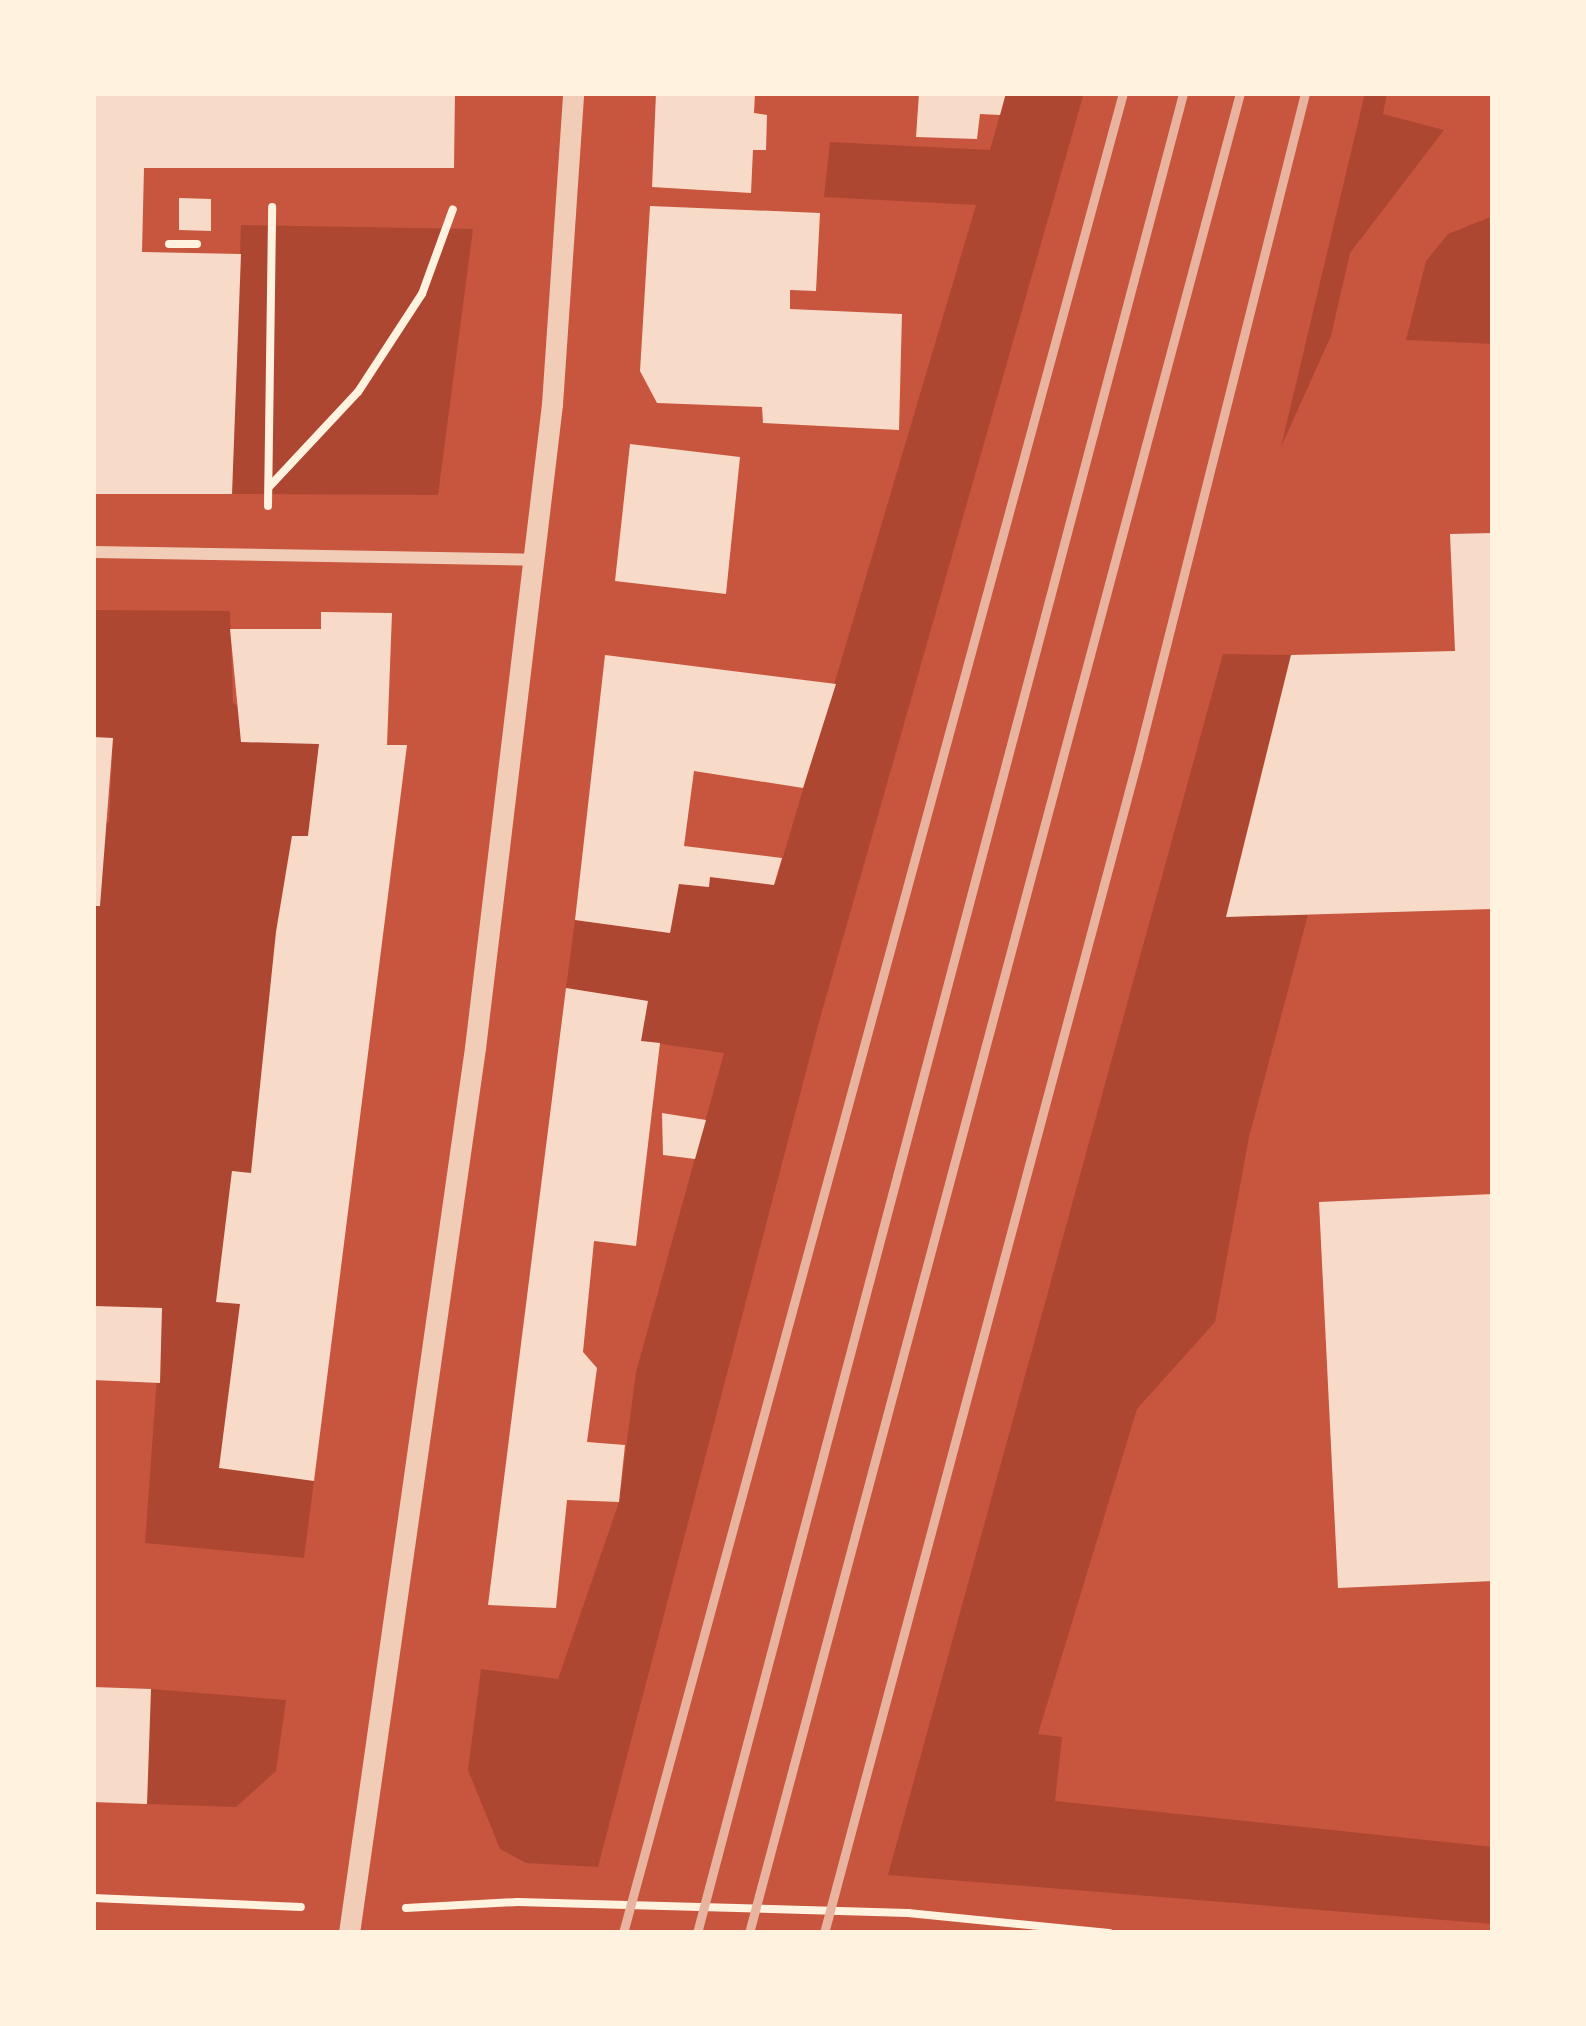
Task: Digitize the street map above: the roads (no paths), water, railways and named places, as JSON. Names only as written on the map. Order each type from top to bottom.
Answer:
[{"type":"street","points":[[349,1933],[475,1048],[533,560],[573,93]]},
{"type":"street","points":[[93,552],[533,560]]},
{"type":"railway","points":[[623,1933],[1123,93]]},
{"type":"railway","points":[[697,1933],[1183,93]]},
{"type":"railway","points":[[749,1933],[1240,93]]},
{"type":"railway","points":[[824,1933],[1138,757],[1305,93]]}]
